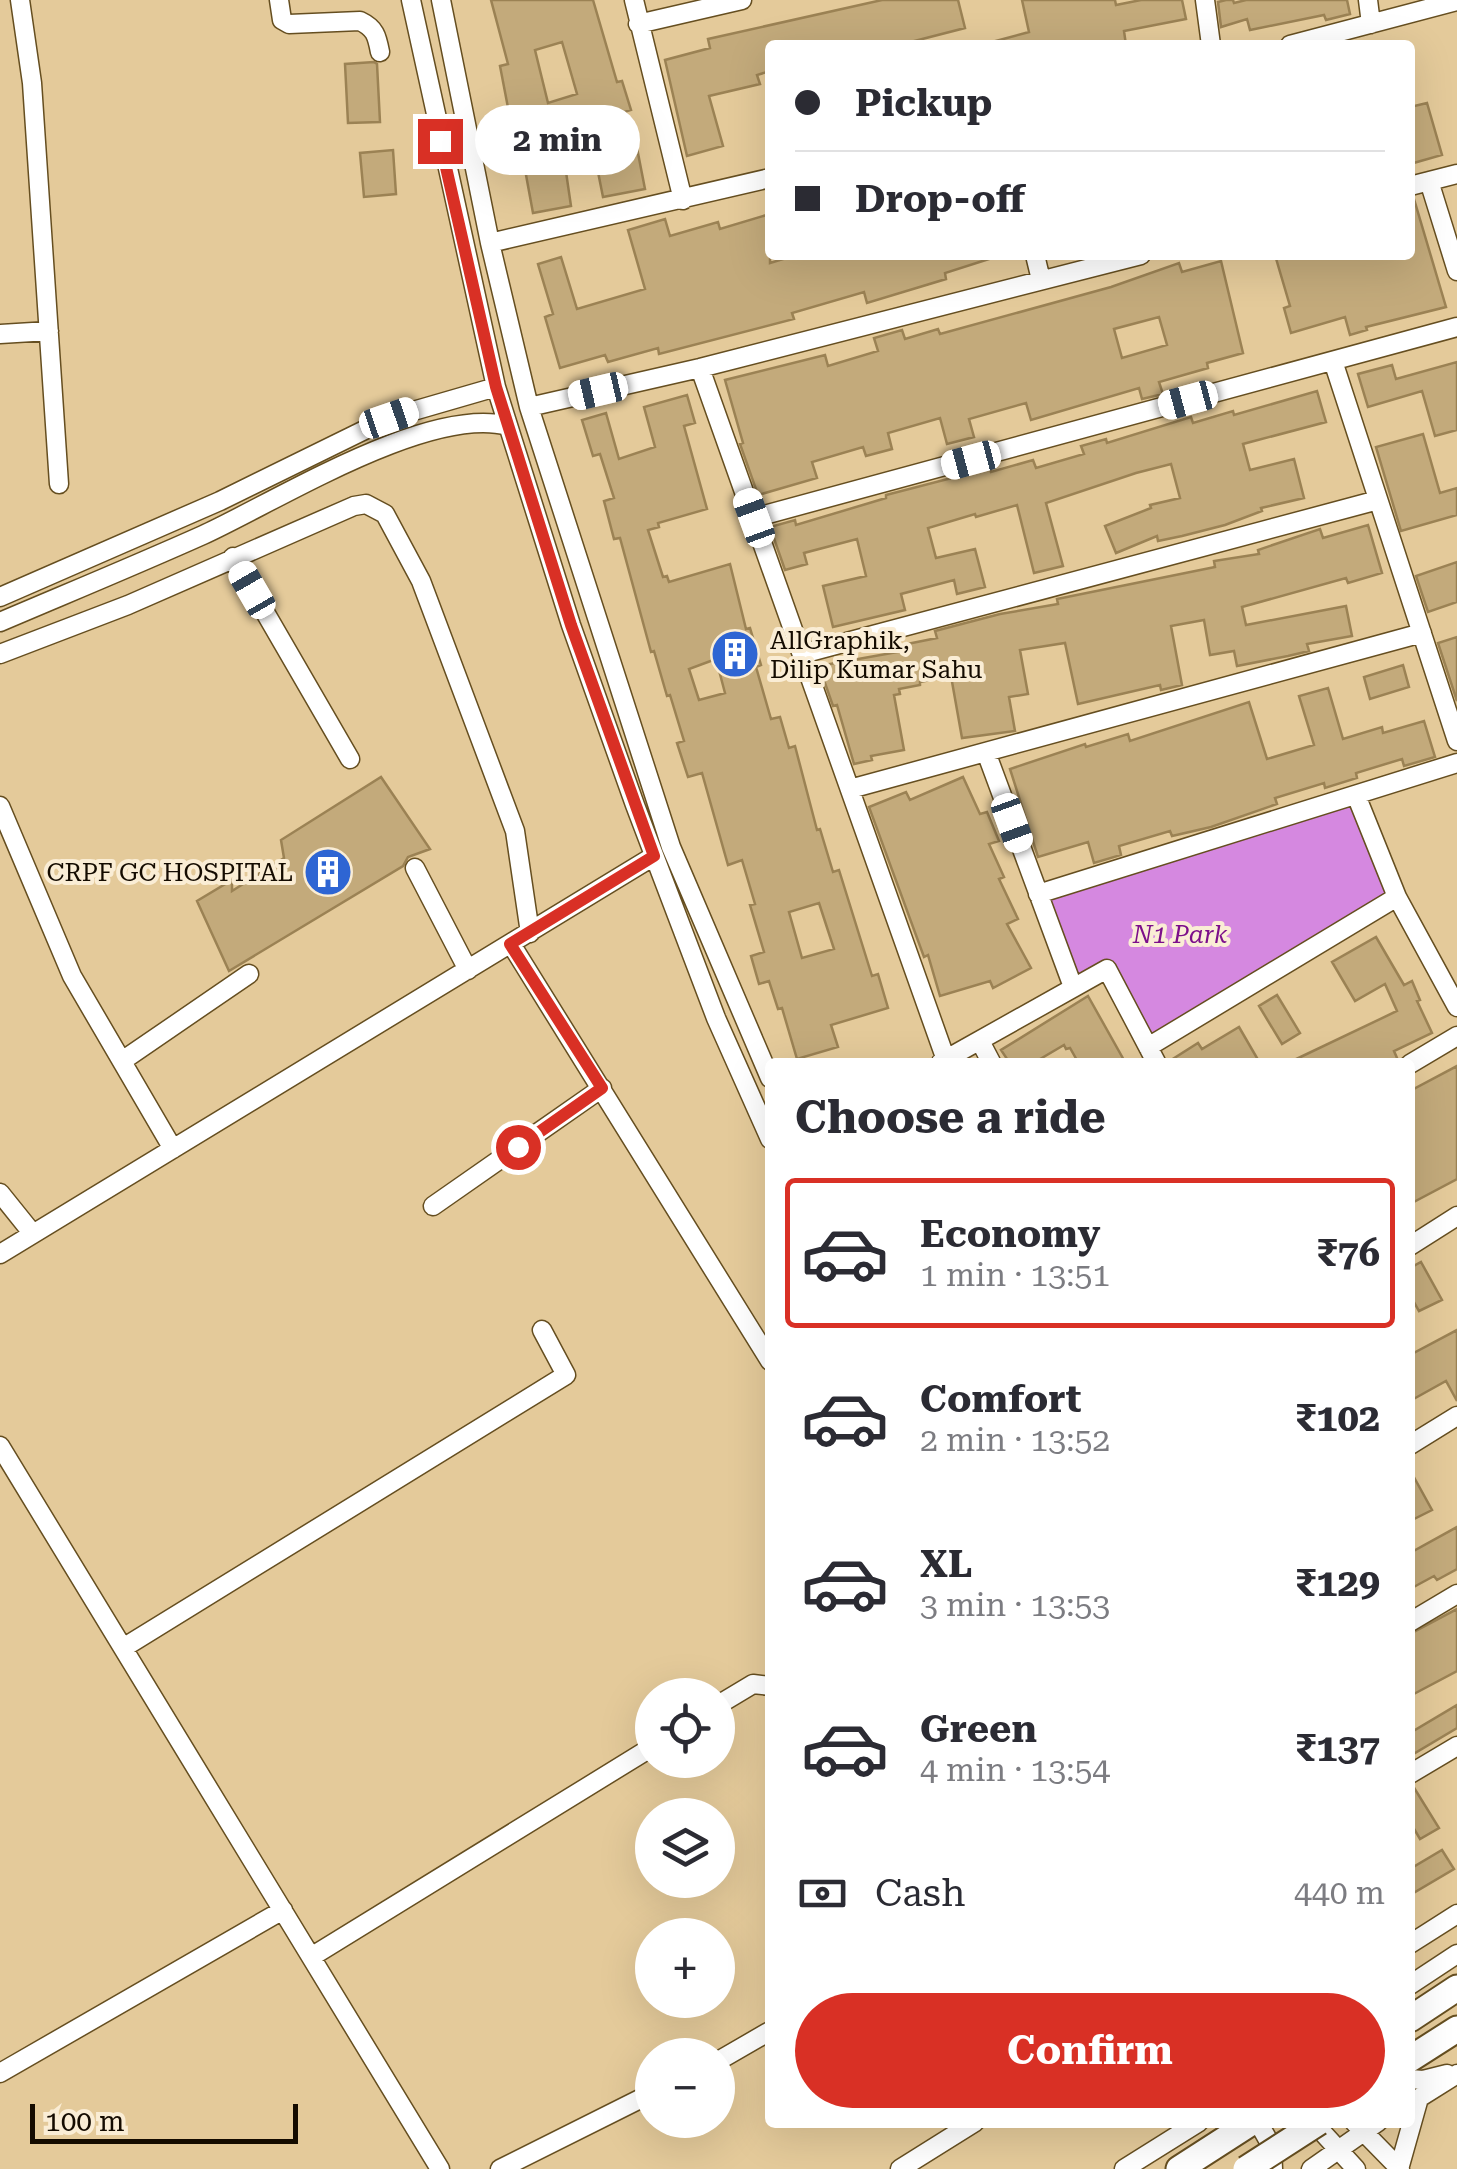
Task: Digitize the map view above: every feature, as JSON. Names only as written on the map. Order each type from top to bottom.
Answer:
[{"type":"highway","points":[[1415,2016],[1457,1988]]},
{"type":"highway","points":[[1415,2056],[1457,2029]]},
{"type":"highway","points":[[1179,2169],[1245,2128]]},
{"type":"highway","points":[[1246,2169],[1307,2128]]},
{"type":"street","points":[[20,0],[32,83],[59,484]]},
{"type":"street","points":[[278,0],[282,20],[289,24],[360,21],[370,26],[376,31],[380,52]]},
{"type":"street","points":[[411,0],[454,206],[508,426],[571,625],[654,856],[716,1018],[765,1128]]},
{"type":"street","points":[[441,0],[490,243],[529,407],[671,847],[765,1066]]},
{"type":"street","points":[[634,0],[683,200]]},
{"type":"street","points":[[638,24],[742,0]]},
{"type":"street","points":[[1205,0],[1211,40]]},
{"type":"street","points":[[1368,0],[1371,24]]},
{"type":"street","points":[[1309,40],[1457,0]]},
{"type":"street","points":[[1415,185],[1457,174]]},
{"type":"street","points":[[490,243],[765,179]]},
{"type":"street","points":[[1430,181],[1457,271]]},
{"type":"street","points":[[454,206],[481,200]]},
{"type":"street","points":[[1036,260],[1041,280]]},
{"type":"street","points":[[529,407],[700,368],[1120,260]]},
{"type":"street","points":[[754,518],[1457,327]]},
{"type":"street","points":[[0,334],[48,331]]},
{"type":"street","points":[[1333,361],[1457,742]]},
{"type":"street","points":[[700,368],[943,1058]]},
{"type":"street","points":[[0,597],[220,501],[389,418],[496,387]]},
{"type":"street","points":[[0,622],[203,535],[379,449],[474,423],[508,426]]},
{"type":"street","points":[[802,654],[1378,500]]},
{"type":"street","points":[[0,654],[128,604],[354,506],[366,504],[385,514],[422,581],[515,830],[530,933]]},
{"type":"street","points":[[539,524],[564,516]]},
{"type":"street","points":[[233,557],[350,759]]},
{"type":"street","points":[[850,789],[1422,634]]},
{"type":"street","points":[[986,752],[1072,987]]},
{"type":"street","points":[[1038,894],[1457,763]]},
{"type":"street","points":[[1356,795],[1397,897],[1457,1008]]},
{"type":"street","points":[[0,806],[72,976],[173,1149]]},
{"type":"street","points":[[0,1254],[654,856]]},
{"type":"street","points":[[415,868],[468,970]]},
{"type":"street","points":[[949,1058],[1106,969],[1152,1055],[1397,897]]},
{"type":"street","points":[[510,944],[765,1353]]},
{"type":"street","points":[[122,1062],[249,974]]},
{"type":"street","points":[[1415,1061],[1457,1036]]},
{"type":"street","points":[[980,1041],[989,1058]]},
{"type":"street","points":[[434,1206],[602,1088]]},
{"type":"street","points":[[0,1193],[33,1234]]},
{"type":"street","points":[[1415,1243],[1457,1216]]},
{"type":"street","points":[[123,1648],[566,1375],[542,1330]]},
{"type":"street","points":[[1415,1441],[1457,1416]]},
{"type":"street","points":[[0,1446],[437,2168]]},
{"type":"street","points":[[1415,1619],[1457,1594]]},
{"type":"street","points":[[735,1695],[753,1684],[765,1685]]},
{"type":"street","points":[[1415,1771],[1457,1746]]},
{"type":"street","points":[[311,1957],[635,1757]]},
{"type":"street","points":[[0,2074],[282,1910]]},
{"type":"street","points":[[1415,1937],[1457,1914]]},
{"type":"street","points":[[1415,1944],[1432,1970]]},
{"type":"street","points":[[1415,1982],[1457,1954]]},
{"type":"street","points":[[735,2051],[765,2033]]},
{"type":"street","points":[[1415,2079],[1457,2073]]},
{"type":"street","points":[[1415,2099],[1457,2073]]},
{"type":"street","points":[[500,2169],[635,2101]]},
{"type":"street","points":[[900,2169],[965,2128]]},
{"type":"street","points":[[1124,2169],[1189,2128]]},
{"type":"street","points":[[1259,2128],[1272,2147],[1272,2169]]},
{"type":"street","points":[[1320,2128],[1356,2169]]},
{"type":"street","points":[[1311,2169],[1338,2152],[1362,2128]]},
{"type":"street","points":[[1367,2128],[1399,2169]]},
{"type":"street","points":[[1399,2169],[1408,2128]]},
{"type":"green space","name":"N1 Park","points":[[1356,795],[1397,897],[1148,1047],[1107,969],[1073,987],[1038,894]]},
{"type":"building","points":[[491,0],[593,0],[617,82],[622,81],[631,110],[560,131],[571,206],[533,213],[524,164],[519,165],[500,66],[508,64]],"holes":[[[562,42],[577,94],[548,103],[535,50]]]},
{"type":"building","points":[[882,0],[958,0],[965,28],[918,40],[765,40],[765,73],[757,75],[760,84],[709,96],[723,146],[687,156],[665,60],[710,48],[708,39]]},
{"type":"building","points":[[1022,0],[1115,0],[1116,5],[1141,0],[1182,0],[1186,19],[1124,31],[1125,40],[1000,40],[1029,32]]},
{"type":"building","points":[[1347,0],[1350,14],[1326,20],[1324,15],[1250,30],[1247,19],[1221,27],[1218,2]]},
{"type":"building","points":[[374,62],[380,122],[348,123],[345,64]]},
{"type":"building","points":[[1427,103],[1442,155],[1415,163],[1415,106]]},
{"type":"building","points":[[636,143],[645,189],[603,197],[594,152]]},
{"type":"building","points":[[393,150],[396,194],[364,197],[360,153]]},
{"type":"building","points":[[1415,202],[1446,307],[1366,327],[1367,330],[1350,335],[1345,317],[1291,333],[1284,308],[1290,306],[1276,260],[1415,260]]},
{"type":"building","points":[[765,216],[765,260],[770,263],[986,260],[945,273],[946,279],[867,303],[864,292],[792,313],[794,319],[659,354],[658,348],[608,362],[605,355],[560,368],[545,317],[553,314],[538,264],[561,257],[577,309],[645,289],[628,230],[665,219],[670,236],[718,222],[720,229]]},
{"type":"building","points":[[1221,261],[1243,353],[1159,382],[1163,394],[1142,399],[1139,388],[1031,420],[1026,403],[969,419],[974,437],[947,444],[940,418],[888,433],[892,449],[866,456],[863,447],[812,462],[817,478],[758,495],[740,444],[743,443],[725,380],[825,355],[828,366],[878,351],[874,338],[902,330],[905,339],[938,329],[940,334],[1111,287],[1179,263],[1182,272]],"holes":[[[1159,317],[1167,345],[1122,358],[1114,329]]]},
{"type":"building","points":[[1457,362],[1457,430],[1435,436],[1422,391],[1368,407],[1358,374],[1392,365],[1396,379]]},
{"type":"building","points":[[1317,391],[1326,422],[1243,444],[1250,470],[1294,459],[1304,498],[1261,508],[1262,511],[1225,525],[1158,541],[1157,536],[1116,553],[1105,526],[1151,508],[1150,505],[1180,498],[1171,464],[1136,473],[1046,503],[1063,566],[1034,573],[1017,505],[976,517],[975,514],[928,528],[936,558],[975,549],[985,587],[957,594],[954,580],[901,594],[905,610],[833,627],[823,586],[866,576],[857,539],[804,553],[807,564],[785,570],[770,527],[795,520],[796,525],[886,495],[990,468],[991,472],[1033,460],[1036,468],[1084,454],[1081,446],[1106,439],[1107,443],[1191,417],[1193,423],[1233,411],[1234,415]]},
{"type":"building","points":[[687,395],[695,423],[684,426],[707,509],[658,523],[659,527],[648,530],[663,577],[667,576],[669,582],[730,564],[746,629],[750,628],[761,665],[756,667],[771,719],[780,717],[789,748],[795,746],[817,830],[820,829],[833,872],[839,870],[872,976],[878,974],[888,1008],[831,1025],[838,1047],[800,1058],[797,1058],[782,1008],[778,1009],[769,981],[759,984],[751,956],[764,952],[742,860],[728,865],[702,773],[688,777],[677,743],[684,741],[670,695],[667,696],[654,651],[651,652],[620,538],[614,539],[604,501],[614,498],[600,454],[593,456],[582,420],[606,413],[619,459],[655,447],[644,407]],"holes":[[[716,659],[725,693],[699,700],[689,669]],[[819,903],[834,949],[802,958],[789,912]]]},
{"type":"building","points":[[1423,434],[1440,493],[1457,488],[1457,515],[1401,531],[1376,447]]},
{"type":"building","points":[[1368,525],[1382,573],[1348,583],[1346,578],[1242,607],[1246,625],[1346,606],[1352,636],[1307,644],[1309,651],[1237,666],[1234,651],[1210,655],[1204,620],[1171,626],[1182,685],[1161,690],[1160,685],[1078,704],[1065,643],[1020,650],[1028,694],[1009,697],[1015,731],[962,738],[951,676],[920,682],[899,689],[900,694],[894,695],[904,750],[871,756],[872,760],[854,764],[837,705],[833,706],[819,666],[903,651],[902,645],[937,638],[935,631],[1058,604],[1057,599],[1215,567],[1214,561],[1259,554],[1258,550],[1320,529],[1323,538]]},
{"type":"building","points":[[1457,562],[1457,602],[1428,612],[1416,576]]},
{"type":"building","points":[[1457,637],[1457,701],[1438,643]]},
{"type":"building","points":[[1403,665],[1409,687],[1370,699],[1364,677]]},
{"type":"building","points":[[1328,688],[1343,739],[1382,727],[1383,733],[1424,721],[1435,757],[1404,766],[1402,759],[1356,773],[1357,778],[1325,788],[1324,783],[1275,798],[1277,804],[1211,827],[1172,836],[1170,831],[1119,846],[1121,855],[1094,863],[1088,842],[1038,857],[1010,769],[1085,744],[1086,747],[1128,734],[1130,741],[1249,702],[1267,759],[1314,745],[1299,696]]},
{"type":"building","name":"CRPF GC HOSPITAL","points":[[381,777],[430,849],[408,857],[403,866],[229,971],[197,901],[232,880],[232,891],[284,858],[281,840]]},
{"type":"building","points":[[963,777],[980,814],[987,812],[999,841],[989,844],[1004,877],[999,879],[1018,919],[1007,924],[1031,968],[993,988],[990,981],[940,996],[928,955],[924,957],[869,807],[906,792],[910,800]]},
{"type":"building","points":[[1376,937],[1404,985],[1412,981],[1432,1033],[1394,1051],[1397,1058],[1298,1058],[1397,1011],[1385,984],[1355,1001],[1332,962]]},
{"type":"building","points":[[1277,995],[1300,1033],[1282,1044],[1259,1006]]},
{"type":"building","points":[[1088,996],[1123,1058],[1076,1058],[1064,1045],[1042,1058],[1006,1058],[1001,1050]]},
{"type":"building","points":[[1239,1027],[1257,1058],[1174,1058],[1198,1043],[1202,1049]]},
{"type":"building","points":[[1457,1066],[1457,1179],[1415,1201],[1415,1088]]},
{"type":"building","points":[[1421,1262],[1442,1300],[1419,1311],[1415,1304],[1415,1265]]},
{"type":"building","points":[[1457,1330],[1457,1401],[1446,1381],[1415,1398],[1415,1352]]},
{"type":"building","points":[[1415,1479],[1432,1510],[1415,1518]]},
{"type":"building","points":[[1457,1527],[1457,1569],[1415,1586],[1415,1550]]},
{"type":"building","points":[[1457,1609],[1457,1671],[1415,1693],[1415,1631]]},
{"type":"building","points":[[1457,1705],[1457,1728],[1415,1753],[1415,1730]]},
{"type":"building","points":[[1415,1789],[1439,1828],[1420,1839],[1415,1830]]},
{"type":"building","points":[[1442,1850],[1454,1869],[1415,1892],[1415,1866]]},
{"type":"place","name":"AllGraphik, Dilip Kumar Sahu","points":[[735,654]]},
{"type":"place","name":"CRPF GC HOSPITAL","points":[[328,872]]},
{"type":"route","points":[[440,141],[496,387],[571,625],[654,856],[510,944],[602,1088],[518,1147]]}]
